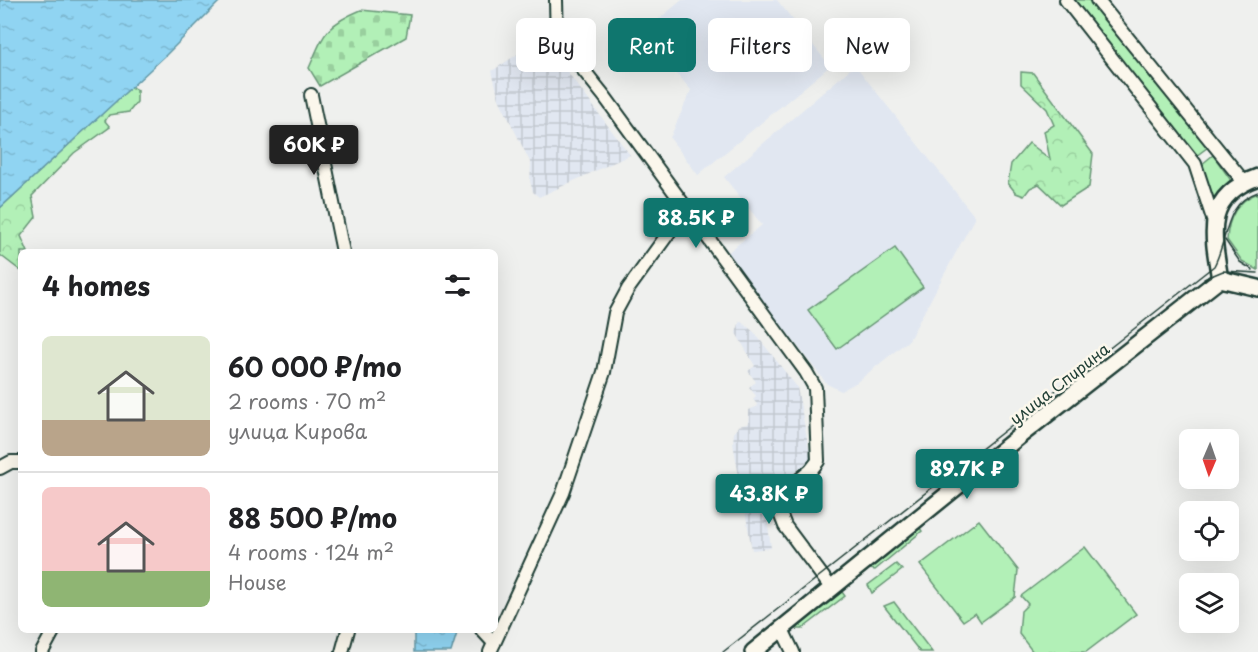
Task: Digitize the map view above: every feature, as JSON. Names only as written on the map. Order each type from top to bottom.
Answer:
[{"type":"main road","points":[[1251,179],[1230,190],[1221,203],[1214,222],[1213,240],[1220,279],[1258,288]]},
{"type":"main road","name":"улица Спирина","points":[[753,652],[1022,434],[1220,279]]},
{"type":"street","points":[[556,0],[557,42],[573,57],[605,97],[815,388],[818,461],[811,470],[781,495],[779,510],[785,526],[832,589]]},
{"type":"street","points":[[1066,0],[1196,164],[1214,222]]},
{"type":"street","points":[[1097,0],[1251,179]]},
{"type":"street","points":[[311,95],[342,249]]},
{"type":"street","points":[[492,648],[563,493],[604,372],[615,312],[652,254],[686,209]]},
{"type":"street","points":[[0,468],[11,462],[18,462]]},
{"type":"street","points":[[782,630],[793,652]]},
{"type":"street","points":[[42,652],[52,633]]},
{"type":"street","points":[[342,652],[347,633]]},
{"type":"street","points":[[484,633],[492,648]]},
{"type":"shaded area","points":[[682,0],[777,0],[791,18],[708,18],[708,72],[812,72],[812,44],[824,59],[824,71],[698,175],[670,138],[691,90],[675,72],[696,72],[696,18],[660,18]]},
{"type":"shaded area","points":[[516,55],[516,72],[568,72],[630,155],[539,197],[533,192],[530,181],[531,164],[499,99],[492,71]]},
{"type":"shaded area","points":[[847,72],[861,72],[975,217],[909,340],[857,382],[841,391],[827,384],[726,254],[762,225],[724,177]]},
{"type":"shaded area","points":[[740,321],[754,332],[797,387],[811,459],[780,485],[776,495],[765,504],[771,548],[752,550],[733,443],[734,433],[738,426],[748,424],[749,410],[758,406],[753,399],[756,396],[749,387],[756,382],[748,371],[755,366],[736,333]]},
{"type":"green space","points":[[1073,0],[1093,0],[1208,147],[1196,156]]},
{"type":"green space","points":[[361,10],[410,15],[406,37],[320,86],[309,68],[323,39],[333,26]]},
{"type":"green space","points":[[1021,72],[1033,73],[1093,154],[1089,187],[1061,205],[1039,184],[1030,188],[1024,196],[1016,193],[1008,183],[1011,164],[1029,143],[1050,159],[1044,131],[1054,125],[1047,109],[1021,84]]},
{"type":"green space","points":[[131,87],[137,90],[137,102],[129,112],[109,115],[105,121],[110,127],[74,153],[32,196],[36,217],[21,236],[27,249],[18,249],[18,269],[0,255],[0,208]]},
{"type":"green space","points":[[1213,155],[1230,179],[1230,183],[1212,200],[1201,165]]},
{"type":"green space","points":[[1258,193],[1258,270],[1242,261],[1227,240],[1229,224],[1235,211],[1250,196]]},
{"type":"green space","points":[[895,248],[923,287],[837,349],[808,310]]},
{"type":"green space","points":[[979,520],[1018,570],[1015,597],[981,622],[975,613],[963,621],[920,565]]},
{"type":"green space","points":[[918,528],[922,531],[875,570],[870,569],[869,567]]},
{"type":"green space","points":[[1085,547],[1136,614],[1086,652],[1033,652],[1019,634],[1021,611],[1028,604],[1021,596]]},
{"type":"green space","points":[[896,564],[902,570],[872,593],[868,585]]},
{"type":"green space","points":[[842,592],[845,596],[802,629],[797,629],[797,626]]},
{"type":"green space","points":[[894,602],[932,652],[920,652],[884,606]]},
{"type":"water","points":[[0,0],[221,0],[164,57],[0,208]]},
{"type":"water","points":[[414,633],[457,633],[451,652],[414,652]]},
{"type":"tram line","points":[[723,652],[1214,266],[1233,213],[1247,197],[1258,192]]},
{"type":"tram line","points":[[1225,240],[1240,262],[1253,270]]},
{"type":"tram line","points":[[1204,279],[1223,271],[1258,273]]}]
